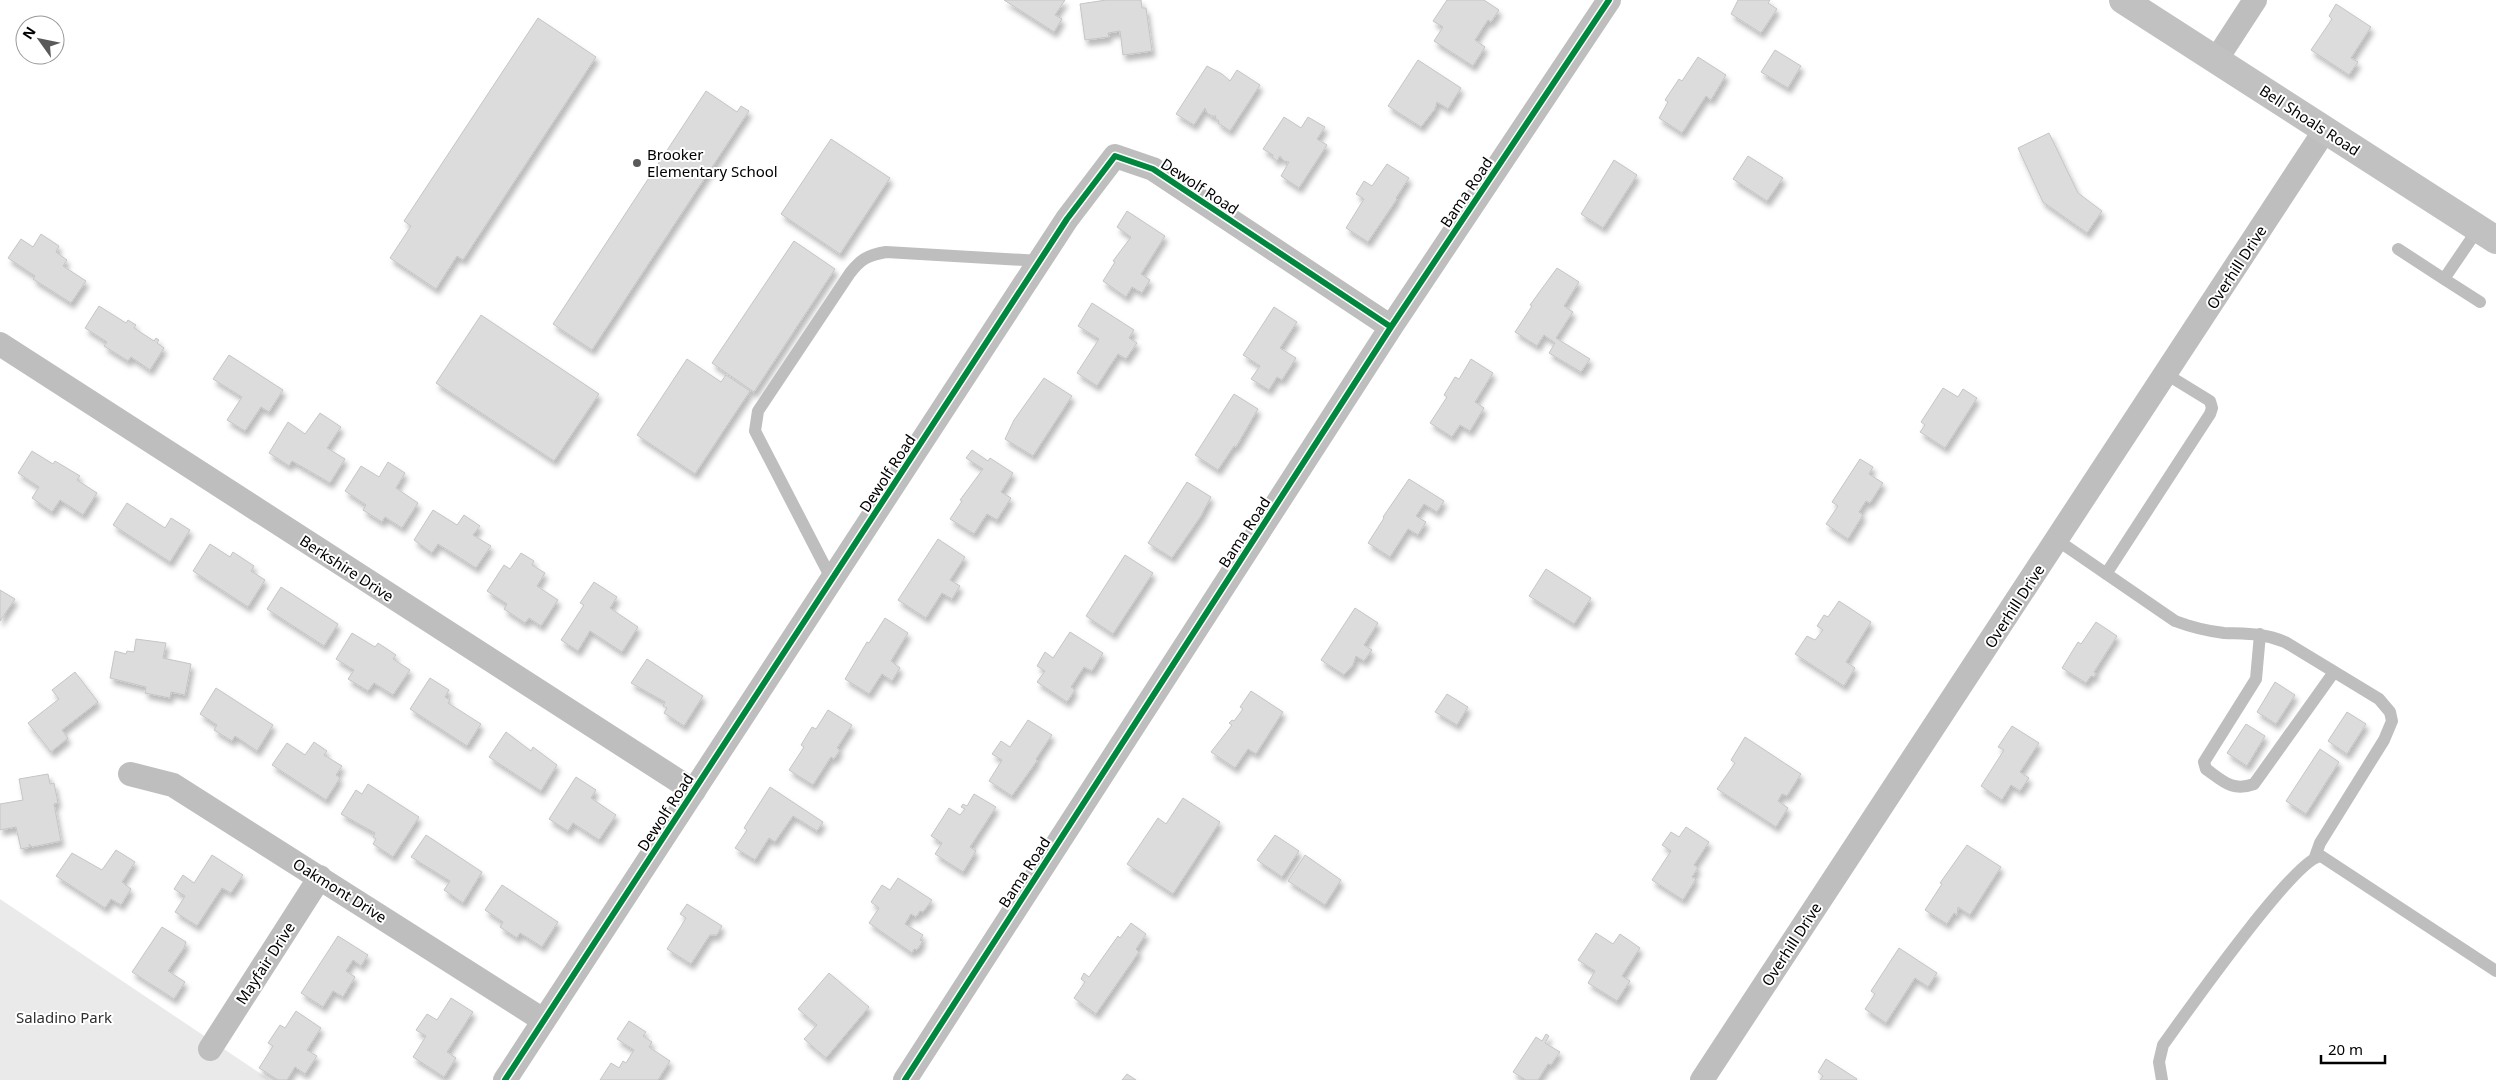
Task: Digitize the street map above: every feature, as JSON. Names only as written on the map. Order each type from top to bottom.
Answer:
[{"type":"main road","name":"Bell Shoals Road","points":[[2124,0],[2487,235]]},
{"type":"street","name":"Bama Road","points":[[904,1080],[1391,327],[1609,0]]},
{"type":"street","points":[[2216,60],[2255,0]]},
{"type":"street","name":"Overhill Drive","points":[[1702,1080],[2058,540],[2325,130]]},
{"type":"street","name":"Dewolf Road","points":[[505,1080],[1067,219],[1115,156],[1153,169],[1391,327]]},
{"type":"street","name":"Berkshire Drive","points":[[0,344],[694,791]]},
{"type":"street","name":"Oakmont Drive","points":[[130,774],[173,785],[543,1020]]},
{"type":"street","name":"Mayfair Drive","points":[[210,1049],[320,877]]},
{"type":"lane","points":[[2444,279],[2487,235]]},
{"type":"lane","points":[[2398,249],[2480,302]]},
{"type":"lane","points":[[832,580],[755,431],[758,411],[850,273],[860,260],[869,255],[886,252],[1040,261]]},
{"type":"lane","points":[[2106,574],[2210,414],[2212,408],[2210,401],[2166,374]]},
{"type":"lane","points":[[2058,540],[2175,621],[2195,628],[2224,633],[2260,634],[2285,642],[2379,699],[2390,712],[2392,721],[2384,740],[2320,843],[2315,857],[2300,871],[2237,943],[2163,1045],[2159,1062],[2162,1080]]},
{"type":"lane","points":[[2260,634],[2256,679],[2204,762],[2206,769],[2229,785],[2243,788],[2254,784],[2334,672]]},
{"type":"lane","points":[[2315,857],[2321,856],[2496,971]]},
{"type":"green space","name":"Saladino Park","points":[[0,899],[270,1080],[0,1080]]},
{"type":"building","points":[[1004,0],[1065,0],[1055,15],[1062,19],[1054,32]]},
{"type":"building","points":[[1106,0],[1141,0],[1142,8],[1146,8],[1152,51],[1123,55],[1120,31],[1108,33],[1109,37],[1085,40],[1080,4]]},
{"type":"building","points":[[1447,0],[1484,0],[1499,10],[1491,22],[1488,20],[1475,40],[1485,47],[1473,66],[1434,41],[1443,27],[1433,21]]},
{"type":"building","points":[[1738,0],[1770,0],[1768,3],[1777,9],[1761,33],[1731,14]]},
{"type":"building","points":[[2336,4],[2371,27],[2351,58],[2358,62],[2349,75],[2311,50],[2332,19],[2329,16]]},
{"type":"building","points":[[538,18],[596,57],[463,260],[457,256],[436,289],[390,258],[411,226],[404,221]]},
{"type":"building","points":[[1775,50],[1801,66],[1788,88],[1761,72]]},
{"type":"building","points":[[1698,57],[1726,75],[1711,100],[1706,96],[1682,133],[1659,118],[1668,102],[1665,100],[1679,79],[1682,81]]},
{"type":"building","points":[[1418,60],[1461,88],[1448,109],[1437,102],[1435,109],[1421,127],[1388,106]]},
{"type":"building","points":[[1207,66],[1230,81],[1237,70],[1260,85],[1230,131],[1218,123],[1219,121],[1215,118],[1216,116],[1207,113],[1205,108],[1194,125],[1176,114]]},
{"type":"building","points":[[706,91],[737,112],[741,106],[749,111],[592,350],[553,324]]},
{"type":"building","points":[[1284,117],[1301,128],[1308,117],[1325,127],[1317,139],[1327,145],[1299,188],[1281,176],[1289,162],[1284,161],[1280,156],[1277,161],[1272,157],[1273,155],[1263,149]]},
{"type":"building","points":[[2049,133],[2078,193],[2102,211],[2087,233],[2043,202],[2018,148]]},
{"type":"building","points":[[831,139],[890,178],[840,254],[781,214]]},
{"type":"building","points":[[1748,156],[1783,178],[1767,201],[1733,179]]},
{"type":"building","points":[[1614,160],[1637,175],[1603,228],[1581,214]]},
{"type":"building","points":[[1387,164],[1409,178],[1368,242],[1346,228],[1364,199],[1356,194],[1364,181],[1372,186]]},
{"type":"building","points":[[1127,211],[1165,236],[1141,274],[1150,280],[1142,293],[1132,287],[1126,297],[1103,281],[1115,262],[1113,261],[1131,237],[1117,227]]},
{"type":"building","points":[[41,234],[59,246],[56,252],[67,260],[63,266],[86,281],[71,303],[33,279],[35,276],[8,258],[21,239],[33,247]]},
{"type":"building","points":[[794,241],[835,269],[754,392],[712,363]]},
{"type":"building","points":[[1557,268],[1579,282],[1564,306],[1573,312],[1556,338],[1590,359],[1581,372],[1549,353],[1555,343],[1544,335],[1537,346],[1515,332],[1532,306],[1530,305]]},
{"type":"building","points":[[1092,303],[1134,330],[1129,338],[1137,343],[1126,359],[1118,354],[1097,386],[1077,373],[1099,339],[1078,326]]},
{"type":"building","points":[[99,306],[126,323],[128,320],[136,325],[134,328],[154,341],[156,338],[159,340],[157,343],[164,348],[150,370],[131,357],[128,361],[104,346],[107,342],[85,328]]},
{"type":"building","points":[[1274,307],[1297,322],[1280,348],[1296,358],[1282,380],[1277,377],[1269,390],[1251,379],[1260,366],[1243,355]]},
{"type":"building","points":[[481,315],[599,394],[554,461],[436,383]]},
{"type":"building","points":[[229,355],[283,390],[269,412],[261,407],[245,431],[227,420],[242,397],[213,379]]},
{"type":"building","points":[[687,359],[721,382],[726,375],[750,391],[695,474],[637,435]]},
{"type":"building","points":[[1471,359],[1493,373],[1475,402],[1484,408],[1470,431],[1460,425],[1452,437],[1430,423],[1447,397],[1444,395],[1455,377],[1459,379]]},
{"type":"building","points":[[1044,378],[1072,396],[1033,456],[1005,439],[1014,420]]},
{"type":"building","points":[[1943,388],[1958,397],[1963,389],[1977,398],[1945,448],[1920,432],[1925,425],[1921,422]]},
{"type":"building","points":[[1234,394],[1258,409],[1236,447],[1234,446],[1218,470],[1195,455]]},
{"type":"building","points":[[320,413],[341,427],[327,448],[345,459],[330,483],[292,461],[289,466],[269,453],[288,422],[305,434]]},
{"type":"building","points":[[972,450],[988,461],[990,458],[1013,473],[1001,492],[1011,498],[997,520],[987,514],[974,534],[950,519],[962,501],[960,500],[983,469],[966,458]]},
{"type":"building","points":[[32,451],[53,464],[55,461],[80,476],[77,480],[97,493],[83,515],[60,500],[52,512],[32,498],[39,487],[18,473]]},
{"type":"building","points":[[1860,459],[1873,467],[1869,474],[1883,483],[1870,503],[1866,501],[1859,512],[1863,515],[1848,539],[1826,524],[1838,506],[1832,502]]},
{"type":"building","points":[[388,462],[405,473],[396,488],[418,503],[402,528],[385,517],[382,522],[363,510],[366,505],[345,491],[361,466],[379,477]]},
{"type":"building","points":[[1409,479],[1444,501],[1437,512],[1424,504],[1416,516],[1426,522],[1418,535],[1408,529],[1390,557],[1368,543]]},
{"type":"building","points":[[1187,482],[1211,497],[1201,516],[1172,558],[1148,543]]},
{"type":"building","points":[[127,503],[165,528],[171,518],[190,530],[170,562],[113,525]]},
{"type":"building","points":[[433,510],[457,525],[464,515],[480,526],[473,535],[491,546],[476,568],[438,544],[432,553],[414,540]]},
{"type":"building","points":[[938,539],[965,557],[950,580],[960,586],[952,599],[942,593],[926,618],[898,600]]},
{"type":"building","points":[[210,544],[230,557],[233,552],[254,566],[251,571],[265,580],[248,607],[193,571]]},
{"type":"building","points":[[521,553],[534,561],[532,565],[545,573],[537,586],[558,600],[541,626],[529,618],[525,623],[504,609],[507,604],[487,591],[504,565],[510,569]]},
{"type":"building","points":[[1125,555],[1153,573],[1113,634],[1086,616]]},
{"type":"building","points":[[1546,569],[1591,598],[1574,624],[1529,596]]},
{"type":"building","points":[[594,582],[617,597],[610,608],[638,627],[622,652],[590,631],[578,651],[561,640],[584,605],[580,603]]},
{"type":"building","points":[[281,587],[338,624],[324,646],[267,609]]},
{"type":"building","points":[[0,590],[15,599],[0,621]]},
{"type":"building","points":[[1839,601],[1871,622],[1846,662],[1855,668],[1844,686],[1795,654],[1807,636],[1815,640],[1823,630],[1817,626],[1824,615],[1828,617]]},
{"type":"building","points":[[1355,608],[1378,623],[1364,645],[1372,650],[1364,661],[1356,656],[1353,665],[1344,675],[1321,660]]},
{"type":"building","points":[[885,618],[908,633],[891,661],[900,668],[892,681],[882,674],[869,694],[845,679],[867,642],[869,643]]},
{"type":"building","points":[[2096,622],[2117,636],[2094,672],[2096,673],[2094,677],[2091,676],[2086,683],[2062,668],[2078,642],[2081,644]]},
{"type":"building","points":[[1070,632],[1103,653],[1092,671],[1084,667],[1071,687],[1075,690],[1067,702],[1037,682],[1045,671],[1037,666],[1045,652],[1053,658]]},
{"type":"building","points":[[352,633],[375,647],[378,643],[396,655],[393,659],[410,670],[393,695],[374,683],[368,691],[348,679],[354,670],[336,659]]},
{"type":"building","points":[[136,639],[166,643],[163,658],[191,664],[185,695],[171,692],[170,698],[145,693],[146,687],[110,678],[115,651],[126,654],[127,651],[134,652]]},
{"type":"building","points":[[647,659],[703,696],[684,726],[664,713],[667,708],[663,706],[665,702],[631,683]]},
{"type":"building","points":[[75,672],[98,702],[62,730],[68,738],[51,752],[28,723],[59,699],[52,690]]},
{"type":"building","points":[[430,678],[449,690],[445,697],[450,700],[448,703],[481,724],[467,746],[410,709]]},
{"type":"building","points":[[2275,682],[2295,695],[2276,724],[2257,712]]},
{"type":"building","points":[[216,688],[273,725],[257,751],[235,736],[232,741],[214,730],[217,725],[200,714]]},
{"type":"building","points":[[1251,691],[1283,712],[1256,754],[1248,749],[1235,768],[1211,752],[1232,725],[1229,723],[1232,720],[1234,721],[1243,709],[1240,707]]},
{"type":"building","points":[[1447,694],[1468,707],[1457,725],[1435,712]]},
{"type":"building","points":[[828,710],[852,725],[837,748],[840,750],[834,759],[831,757],[813,785],[789,770],[804,747],[801,745],[812,727],[816,729]]},
{"type":"building","points":[[2347,712],[2366,724],[2347,754],[2328,741]]},
{"type":"building","points":[[1028,720],[1052,735],[1036,759],[1037,761],[1012,796],[989,781],[1002,760],[992,754],[1001,741],[1010,747]]},
{"type":"building","points":[[2246,724],[2265,736],[2247,766],[2227,753]]},
{"type":"building","points":[[2012,726],[2039,743],[2020,772],[2029,778],[2020,791],[2011,785],[2002,800],[1981,786],[2004,750],[1998,747]]},
{"type":"building","points":[[506,732],[531,751],[533,747],[557,765],[541,791],[489,757]]},
{"type":"building","points":[[1745,737],[1801,774],[1787,796],[1782,794],[1778,801],[1788,808],[1776,827],[1717,789],[1735,763],[1731,760]]},
{"type":"building","points":[[314,742],[327,751],[324,755],[342,766],[336,775],[340,778],[326,800],[272,765],[287,743],[305,755]]},
{"type":"building","points":[[2320,749],[2339,762],[2306,814],[2286,801]]},
{"type":"building","points":[[48,774],[50,784],[54,783],[58,803],[54,804],[61,841],[32,847],[29,844],[30,847],[21,849],[16,827],[0,830],[0,804],[23,800],[19,779]]},
{"type":"building","points":[[576,777],[596,790],[591,798],[616,815],[599,840],[573,823],[568,831],[549,819]]},
{"type":"building","points":[[368,784],[419,817],[393,857],[373,844],[376,839],[373,837],[375,833],[341,814],[356,790],[362,794]]},
{"type":"building","points":[[770,787],[823,822],[817,831],[793,816],[775,842],[769,838],[755,860],[735,848],[747,830],[744,828]]},
{"type":"building","points":[[974,794],[996,807],[970,847],[976,851],[963,872],[935,854],[942,843],[931,836],[949,808],[960,815],[965,809],[961,807],[963,804],[967,806]]},
{"type":"building","points":[[1183,798],[1220,822],[1173,894],[1127,864],[1158,818],[1166,824]]},
{"type":"building","points":[[1686,827],[1709,842],[1694,865],[1698,868],[1692,877],[1696,879],[1683,900],[1652,880],[1671,851],[1662,845],[1671,832],[1679,837]]},
{"type":"building","points":[[426,835],[482,872],[463,903],[444,890],[450,881],[411,857]]},
{"type":"building","points":[[1275,835],[1299,851],[1282,877],[1257,860]]},
{"type":"building","points":[[1967,845],[2001,867],[1970,915],[1958,907],[1957,915],[1954,913],[1947,924],[1925,910],[1942,884],[1940,883]]},
{"type":"building","points":[[116,850],[135,862],[122,882],[131,889],[121,905],[111,899],[105,908],[56,876],[72,853],[102,870]]},
{"type":"building","points":[[212,855],[243,875],[231,893],[222,888],[197,926],[175,912],[185,896],[174,889],[183,875],[194,883]]},
{"type":"building","points":[[1305,855],[1341,880],[1325,905],[1288,881]]},
{"type":"building","points":[[898,878],[932,900],[923,912],[920,911],[916,917],[911,914],[905,924],[923,935],[920,940],[923,941],[917,950],[914,949],[912,953],[869,923],[879,908],[871,902],[882,885],[890,890]]},
{"type":"building","points":[[502,885],[558,922],[542,947],[520,933],[517,938],[500,927],[503,922],[485,910]]},
{"type":"building","points":[[687,904],[722,926],[717,935],[710,935],[691,964],[667,949],[686,918],[680,914]]},
{"type":"building","points":[[1131,923],[1146,934],[1136,949],[1139,952],[1096,1014],[1074,998],[1085,982],[1081,979],[1084,973],[1089,977],[1118,936],[1120,938]]},
{"type":"building","points":[[162,927],[186,942],[168,971],[185,982],[174,999],[132,972]]},
{"type":"building","points":[[1596,933],[1613,944],[1620,934],[1640,948],[1622,976],[1630,981],[1617,1001],[1588,983],[1595,971],[1578,960]]},
{"type":"building","points":[[338,936],[368,955],[361,966],[353,960],[346,971],[355,977],[343,997],[333,991],[323,1007],[301,993]]},
{"type":"building","points":[[1899,948],[1937,973],[1928,987],[1915,978],[1886,1023],[1865,1009],[1875,994],[1871,991]]},
{"type":"building","points":[[829,973],[869,1007],[826,1058],[804,1039],[817,1025],[798,1009]]},
{"type":"building","points":[[451,998],[473,1012],[447,1052],[456,1058],[444,1077],[413,1057],[426,1036],[416,1030],[427,1014],[437,1020]]},
{"type":"building","points":[[296,1011],[321,1028],[307,1050],[317,1056],[305,1074],[295,1067],[287,1080],[278,1080],[259,1068],[273,1046],[268,1043],[280,1025],[285,1028]]},
{"type":"building","points":[[629,1021],[646,1032],[643,1036],[652,1042],[649,1047],[670,1061],[658,1080],[600,1080],[611,1063],[619,1068],[623,1061],[626,1063],[634,1050],[617,1039]]},
{"type":"building","points":[[1546,1034],[1549,1036],[1545,1043],[1560,1052],[1551,1065],[1548,1064],[1538,1080],[1526,1080],[1513,1072],[1536,1037],[1542,1041]]},
{"type":"building","points":[[1826,1059],[1857,1079],[1820,1080],[1823,1076],[1818,1072]]},
{"type":"building","points":[[1127,1074],[1136,1080],[1122,1080]]},
{"type":"cycle path","points":[[905,1080],[1391,327],[1609,0]]},
{"type":"cycle path","points":[[505,1080],[1067,219],[1115,156],[1153,169],[1391,327]]},
{"type":"place","name":"Brooker Elementary School","points":[[637,163]]}]
